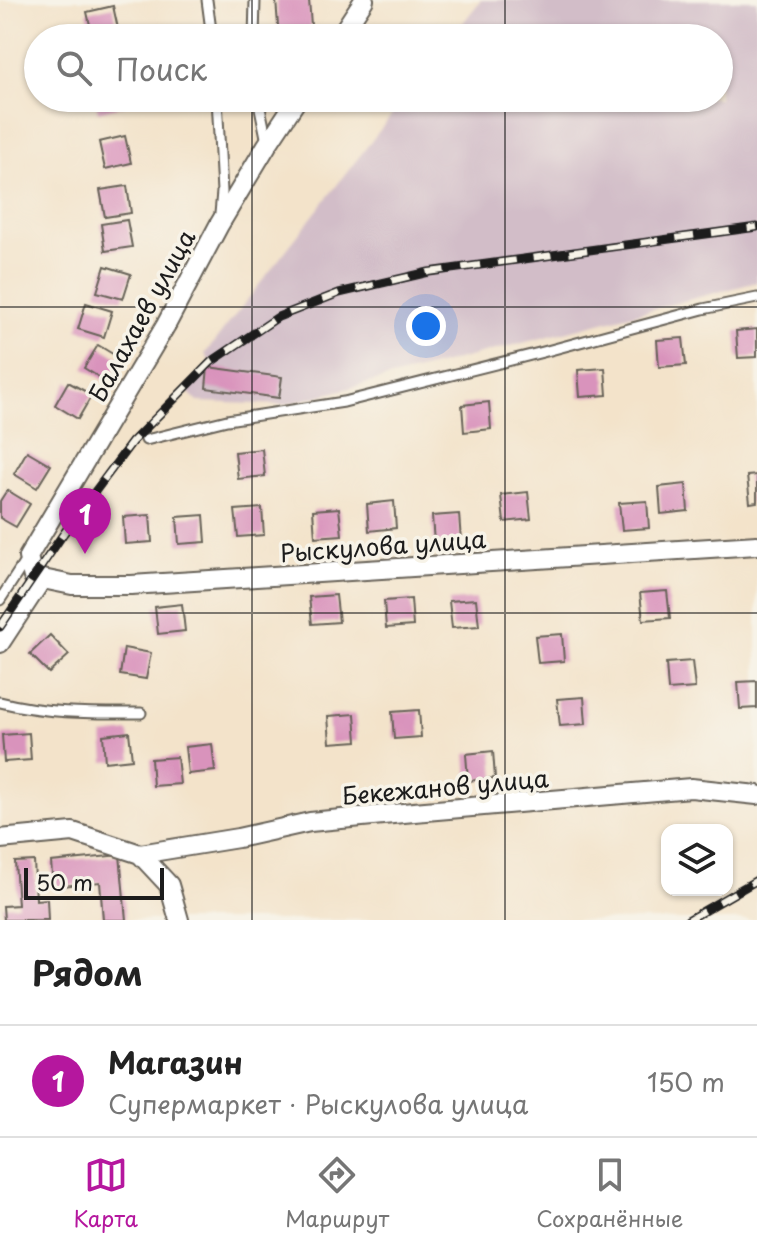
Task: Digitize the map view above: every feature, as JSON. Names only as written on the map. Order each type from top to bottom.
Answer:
[{"type":"street","points":[[348,24],[364,0]]},
{"type":"street","name":"Балахаев улица","points":[[28,557],[166,325],[219,225],[289,112]]},
{"type":"street","name":"Рыскулова улица","points":[[42,579],[72,585],[131,585],[757,545]]},
{"type":"street","points":[[0,643],[42,579],[33,577],[28,557]]},
{"type":"street","name":"Бекежанов улица","points":[[0,839],[73,832],[140,854],[238,838],[310,822],[414,812],[691,788],[757,795]]},
{"type":"street","name":"Бекежанов улица","points":[[140,854],[169,885],[179,920]]},
{"type":"lane","points":[[207,0],[210,24]]},
{"type":"lane","points":[[254,24],[255,0]]},
{"type":"lane","points":[[218,112],[222,192],[219,225]]},
{"type":"lane","points":[[261,112],[267,145]]},
{"type":"lane","points":[[146,440],[227,420],[344,402],[703,309],[757,298]]},
{"type":"lane","points":[[0,600],[28,557]]},
{"type":"lane","points":[[0,702],[26,709],[71,713],[141,713]]},
{"type":"shaded area","points":[[481,0],[757,0],[757,282],[284,405],[198,402],[186,390],[210,362],[205,354],[394,112],[733,112],[733,24],[462,24]]},
{"type":"building","points":[[276,0],[309,0],[311,24],[278,24]]},
{"type":"building","points":[[113,6],[117,24],[90,24],[87,12]]},
{"type":"building","points":[[125,136],[131,163],[105,169],[99,142]]},
{"type":"building","points":[[127,186],[131,213],[105,217],[100,190]]},
{"type":"building","points":[[127,220],[132,247],[105,251],[101,224]]},
{"type":"building","points":[[105,266],[131,274],[123,299],[97,292]]},
{"type":"building","points":[[86,303],[112,311],[104,337],[78,329]]},
{"type":"building","points":[[757,329],[757,357],[738,358],[736,331]]},
{"type":"building","points":[[683,338],[686,365],[659,367],[657,340]]},
{"type":"building","points":[[98,345],[121,359],[107,382],[84,368]]},
{"type":"building","points":[[208,367],[282,377],[279,398],[206,388]]},
{"type":"building","points":[[605,368],[607,395],[580,397],[578,370]]},
{"type":"building","points":[[68,382],[92,395],[78,419],[55,405]]},
{"type":"building","points":[[489,402],[491,429],[464,432],[462,405]]},
{"type":"building","points":[[262,449],[265,476],[238,479],[235,452]]},
{"type":"building","points":[[27,451],[51,465],[37,488],[14,474]]},
{"type":"building","points":[[757,475],[757,502],[750,503],[747,476]]},
{"type":"building","points":[[686,484],[688,511],[661,514],[659,487]]},
{"type":"building","points":[[7,490],[30,504],[16,527],[0,518],[0,501]]},
{"type":"building","points":[[528,492],[531,519],[504,522],[501,495]]},
{"type":"building","points":[[394,501],[396,528],[369,531],[367,504]]},
{"type":"building","points":[[647,501],[649,528],[622,530],[619,503]]},
{"type":"building","points":[[262,508],[264,535],[238,537],[235,510]]},
{"type":"building","points":[[339,508],[342,535],[315,537],[313,510]]},
{"type":"building","points":[[459,514],[461,541],[434,543],[432,516]]},
{"type":"building","points":[[150,515],[152,542],[125,544],[123,517]]},
{"type":"building","points":[[204,515],[206,542],[179,544],[177,517]]},
{"type":"building","points":[[667,591],[670,618],[643,620],[640,593]]},
{"type":"building","points":[[336,595],[339,622],[312,624],[309,597]]},
{"type":"building","points":[[411,599],[413,626],[386,628],[384,601]]},
{"type":"building","points":[[476,599],[479,626],[452,628],[449,601]]},
{"type":"building","points":[[182,604],[185,631],[158,634],[155,607]]},
{"type":"building","points":[[562,634],[564,661],[538,663],[535,636]]},
{"type":"building","points":[[50,635],[69,655],[49,673],[30,654]]},
{"type":"building","points":[[124,648],[151,653],[146,679],[120,675]]},
{"type":"building","points":[[692,661],[695,688],[668,690],[666,663]]},
{"type":"building","points":[[757,681],[757,708],[740,709],[738,682]]},
{"type":"building","points":[[584,697],[586,724],[560,726],[557,699]]},
{"type":"building","points":[[419,710],[421,737],[394,739],[392,712]]},
{"type":"building","points":[[355,714],[357,741],[330,743],[328,716]]},
{"type":"building","points":[[129,732],[132,759],[105,762],[103,735]]},
{"type":"building","points":[[29,733],[31,760],[4,762],[2,735]]},
{"type":"building","points":[[212,744],[215,771],[188,774],[185,747]]},
{"type":"building","points":[[493,751],[495,778],[468,781],[466,754]]},
{"type":"building","points":[[177,757],[180,784],[153,786],[151,759]]},
{"type":"building","points":[[120,855],[126,920],[103,920],[100,882],[53,887],[51,862]]},
{"type":"building","points":[[34,861],[36,900],[47,899],[48,920],[4,920],[3,906],[18,905],[15,862]]},
{"type":"railway","points":[[0,627],[64,533],[132,442],[211,362],[278,317],[339,293],[429,272],[757,227]]},
{"type":"railway","points":[[688,920],[757,880]]},
{"type":"place","name":"Магазин","points":[[85,554]]}]
